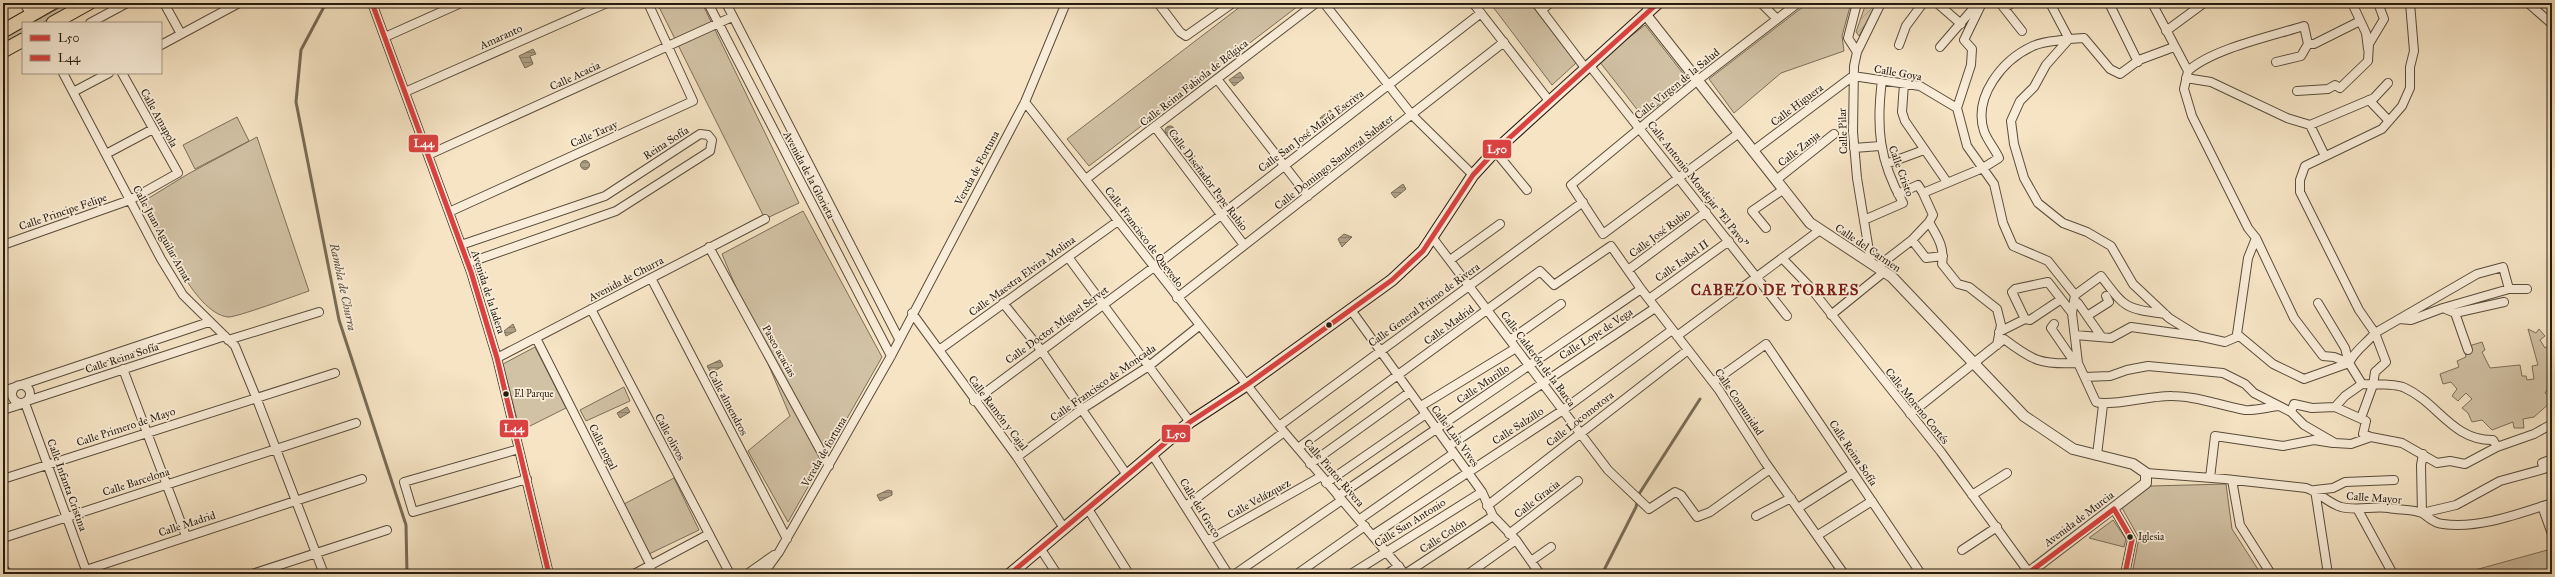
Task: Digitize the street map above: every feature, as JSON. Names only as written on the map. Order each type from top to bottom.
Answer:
[{"type":"main road","points":[[3,31],[52,3]]},
{"type":"main road","points":[[55,22],[90,3]]},
{"type":"main road","points":[[1010,574],[1190,422],[1248,384],[1392,280],[1423,251],[1473,175],[1495,151],[1588,68],[1650,8]]},
{"type":"main road","points":[[3,51],[22,41]]},
{"type":"street","points":[[24,3],[31,15]]},
{"type":"street","points":[[93,22],[127,3]]},
{"type":"street","points":[[164,3],[181,34]]},
{"type":"street","points":[[162,44],[239,3]]},
{"type":"street","name":"Avenida de la ladera","points":[[372,3],[468,263],[497,358],[549,574]]},
{"type":"street","points":[[385,37],[461,3]]},
{"type":"street","name":"Amaranto","points":[[405,92],[607,3]]},
{"type":"street","points":[[648,3],[669,45]]},
{"type":"street","name":"Avenida de la Glorieta","points":[[708,3],[717,23],[891,356]]},
{"type":"street","name":"Avenida de la Glorieta","points":[[726,3],[899,339]]},
{"type":"street","name":"Vereda de Fortuna","points":[[899,339],[1025,102],[1066,3]]},
{"type":"street","points":[[1158,3],[1180,32],[1186,36],[1233,3]]},
{"type":"street","name":"Calle Reina Fabiola de Bélgica","points":[[1086,179],[1316,3]]},
{"type":"street","points":[[1324,3],[1412,115],[1473,175]]},
{"type":"street","points":[[1473,3],[1550,102]]},
{"type":"street","name":"Calle Antonio Mondejar \"El Pavo\"","points":[[1536,3],[1588,68],[1640,128],[1787,316]]},
{"type":"street","points":[[1542,10],[1550,3]]},
{"type":"street","points":[[1761,3],[1777,19]]},
{"type":"street","name":"Calle Virgen de la Salud","points":[[1583,202],[1571,185],[1698,80],[1798,3]]},
{"type":"street","points":[[1857,3],[1848,38],[1857,52]]},
{"type":"street","name":"Calle Pilar","points":[[1878,267],[1864,220],[1854,148],[1853,76],[1857,52],[1881,3]]},
{"type":"street","points":[[1899,45],[1906,26],[1923,3]]},
{"type":"street","points":[[1937,3],[1961,24]]},
{"type":"street","points":[[1940,47],[1978,3]]},
{"type":"street","points":[[1982,3],[1964,40],[1972,49],[1971,65],[1958,108],[1967,146],[1994,184],[2003,223],[2014,246],[2048,261],[2101,336]]},
{"type":"street","points":[[2012,3],[2002,5],[2022,31]]},
{"type":"street","points":[[2050,3],[2069,39]]},
{"type":"street","points":[[2109,3],[2138,62]]},
{"type":"street","points":[[2152,3],[2187,75],[2211,82],[2287,118],[2310,125],[2369,100],[2388,83]]},
{"type":"street","points":[[2166,30],[2204,3]]},
{"type":"street","points":[[2298,91],[2328,88],[2335,85],[2340,88],[2368,61],[2366,33],[2352,3]]},
{"type":"street","points":[[2368,49],[2384,19],[2378,3]]},
{"type":"street","points":[[2361,418],[2373,385],[2375,372],[2386,362],[2375,333],[2359,310],[2300,192],[2300,180],[2305,166],[2382,129],[2402,106],[2410,88],[2410,67],[2414,51],[2410,3]]},
{"type":"street","points":[[2528,3],[2552,24]]},
{"type":"street","name":"Calle del Carmen","points":[[1650,8],[1698,80],[1810,223],[1878,267],[2024,416],[2073,449],[2133,464],[2146,478]]},
{"type":"street","name":"Calle San José María Escriva","points":[[1154,267],[1220,214],[1389,86],[1481,13]]},
{"type":"street","name":"Calle Acacia","points":[[428,155],[732,17]]},
{"type":"street","points":[[2308,44],[2314,44],[2360,21]]},
{"type":"street","points":[[2276,62],[2301,56],[2308,44],[2304,26],[2235,48],[2196,64],[2187,75],[2184,89],[2192,116],[2248,228],[2256,238],[2294,318],[2303,332],[2323,356],[2334,356],[2349,364]]},
{"type":"street","points":[[1923,193],[1983,168],[2000,158],[1984,132],[1980,110],[1985,96],[1999,71],[2033,46],[2069,39],[2084,38],[2110,70],[2120,74],[2138,62],[2174,46]]},
{"type":"street","points":[[2069,39],[2046,65],[2034,87],[2020,101],[2011,121],[2014,144],[2024,178],[2038,203],[2062,223],[2087,232],[2111,246],[2133,284],[2165,314],[2198,336]]},
{"type":"street","name":"Calle Domingo Sandoval Sabater","points":[[1177,298],[1504,42]]},
{"type":"street","name":"Calle Taray","points":[[449,212],[693,101],[669,45]]},
{"type":"street","name":"Calle Juan Aguilar Amat","points":[[64,74],[161,259],[180,289],[209,322],[234,346],[256,397],[324,574]]},
{"type":"street","points":[[73,92],[107,74]]},
{"type":"street","name":"Calle Amapola","points":[[123,74],[178,173]]},
{"type":"street","name":"Calle Goya","points":[[1853,76],[1920,86],[1958,108]]},
{"type":"street","name":"Calle Higuera","points":[[1754,151],[1853,76]]},
{"type":"street","points":[[1217,79],[1308,196]]},
{"type":"street","name":"Calle Cristo","points":[[1864,220],[1903,203],[1898,194],[1880,146],[1879,107],[1882,80]]},
{"type":"street","points":[[1904,84],[1902,112],[1905,120],[1947,182]]},
{"type":"street","points":[[2369,100],[2389,121]]},
{"type":"street","name":"Calle Francisco de Quevedo","points":[[1025,102],[1177,298],[1248,384]]},
{"type":"street","points":[[2310,125],[2325,156]]},
{"type":"street","name":"Calle Diseñador Pepe Rubio","points":[[1155,127],[1244,245]]},
{"type":"street","points":[[106,154],[153,129]]},
{"type":"street","points":[[1583,202],[1603,234],[1739,133]]},
{"type":"street","name":"Reina Sofía","points":[[461,245],[605,196],[700,134],[708,135],[712,140],[710,151],[616,211],[468,263]]},
{"type":"street","name":"Calle Zanja","points":[[1776,180],[1834,134]]},
{"type":"street","points":[[1854,148],[1880,146]]},
{"type":"street","points":[[1886,164],[1924,150]]},
{"type":"street","points":[[1495,151],[1527,190]]},
{"type":"street","name":"Calle Principe Felipe","points":[[3,245],[130,200],[178,173]]},
{"type":"street","points":[[1832,315],[1878,267],[1912,240],[1929,222],[1933,215],[1918,185],[1898,194]]},
{"type":"street","points":[[1766,228],[1752,211],[1784,190]]},
{"type":"street","name":"Calle General Primo de Rivera","points":[[1186,506],[1380,350],[1583,202]]},
{"type":"street","name":"Calle José Rubio","points":[[1628,270],[1706,212]]},
{"type":"street","name":"Avenida de Churra","points":[[497,358],[765,219]]},
{"type":"street","name":"Calle Maestra Elvira Molina","points":[[939,350],[1118,221]]},
{"type":"street","points":[[1910,414],[1997,345],[2001,336],[2001,324],[1997,309],[1969,287],[1958,284],[1942,264],[1943,256],[1941,242],[1929,222]]},
{"type":"street","points":[[1450,260],[1500,224]]},
{"type":"street","name":"Calle Salzillo","points":[[1373,535],[1563,410],[1756,278],[1820,230]]},
{"type":"street","name":"Calle Calderón de la Barca","points":[[1432,237],[1608,470],[1632,491],[1649,510],[1675,492],[1681,495],[1697,517],[1710,512],[1770,469]]},
{"type":"street","points":[[2256,238],[2248,258],[2237,334],[2273,364],[2304,379],[2318,376],[2349,364],[2354,353],[2367,344],[2375,333],[2477,274],[2503,267],[2510,289]]},
{"type":"street","points":[[1912,240],[1926,258],[1943,256]]},
{"type":"street","name":"Calle Isabel II","points":[[1649,299],[1729,241]]},
{"type":"street","name":"Calle Comunidad","points":[[1611,246],[1640,289],[1674,333],[1713,382],[1726,394],[1770,469],[1798,508],[1810,519],[1818,536],[1844,574]]},
{"type":"street","name":"Calle Madrid","points":[[1298,448],[1540,271],[1554,285],[1611,246]]},
{"type":"street","name":"Paseo acacias","points":[[709,247],[829,466]]},
{"type":"street","points":[[1068,257],[1190,422]]},
{"type":"street","name":"Calle Moreno Cortés","points":[[1782,258],[1832,315],[1910,414],[1997,527],[2029,573]]},
{"type":"street","name":"Calle Doctor Miguel Servet","points":[[974,401],[1040,350],[1154,267]]},
{"type":"street","points":[[2077,363],[2072,313],[2075,299],[2101,276],[2122,304],[2134,309],[2165,314]]},
{"type":"street","name":"Calle almendros","points":[[651,278],[787,539]]},
{"type":"street","points":[[2025,319],[2012,292],[2015,289],[2048,282],[2060,300],[2072,313]]},
{"type":"street","name":"Calle Murillo","points":[[1235,574],[1436,429],[1640,289]]},
{"type":"street","points":[[2398,319],[2411,320],[2443,308],[2510,289],[2526,289]]},
{"type":"street","points":[[2087,316],[2109,302],[2106,296]]},
{"type":"street","points":[[2001,336],[2025,319],[2030,320],[2060,300]]},
{"type":"street","points":[[2443,308],[2455,313],[2504,302]]},
{"type":"street","points":[[1003,303],[1040,350],[1127,475]]},
{"type":"street","points":[[2318,303],[2345,348],[2349,364],[2362,384]]},
{"type":"street","points":[[1510,340],[1561,304]]},
{"type":"street","name":"Calle Lope de Vega","points":[[1297,574],[1452,450],[1542,382],[1655,308]]},
{"type":"street","name":"Calle olivos","points":[[591,309],[730,574]]},
{"type":"street","name":"Calle Luis Vives","points":[[1351,310],[1482,492],[1487,506],[1494,516],[1516,540],[1540,574]]},
{"type":"street","name":"Calle Reina Sofía","points":[[3,410],[123,369],[319,312]]},
{"type":"street","name":"Calle Ramón y Cajal","points":[[912,313],[974,401],[1017,457],[1064,528]]},
{"type":"street","points":[[2455,313],[2468,350]]},
{"type":"street","name":"Calle Reina Sofía","points":[[3,391],[209,322]]},
{"type":"street","points":[[2054,324],[2051,328],[2077,363],[2096,402],[2103,404],[2140,397],[2173,396],[2202,399],[2247,410],[2280,406]]},
{"type":"street","name":"Calle Francisco de Moncada","points":[[1017,457],[1082,409],[1149,366],[1200,326]]},
{"type":"street","points":[[2075,335],[2111,338],[2131,327],[2198,336],[2225,342],[2239,336]]},
{"type":"street","points":[[2001,336],[2029,358],[2054,364],[2077,363]]},
{"type":"street","name":"Calle nogal","points":[[536,338],[651,566]]},
{"type":"street","name":"Vereda de fortuna","points":[[763,574],[787,539],[891,356],[899,339]]},
{"type":"street","name":"Calle Reina Sofía","points":[[1713,382],[1766,344],[1773,361],[1853,473],[1859,488],[1872,501],[1921,574]]},
{"type":"street","points":[[1420,406],[1516,348]]},
{"type":"street","name":"Calle Locomotora","points":[[1487,506],[1579,433],[1688,350]]},
{"type":"street","points":[[2085,377],[2110,376],[2127,370],[2148,366],[2206,370],[2228,375],[2245,384],[2254,393],[2291,412],[2304,425],[2335,443]]},
{"type":"street","points":[[123,369],[186,536]]},
{"type":"street","name":"Calle Primero de Mayo","points":[[3,479],[335,373]]},
{"type":"street","name":"Calle Pintor Rivera","points":[[1248,384],[1281,429],[1323,480],[1373,535],[1405,574]]},
{"type":"street","points":[[2335,407],[2345,396],[2362,384],[2404,388],[2424,400],[2465,435],[2479,440],[2493,440],[2497,447]]},
{"type":"street","points":[[18,386],[29,390],[30,396],[24,403],[16,402],[13,398],[18,386]]},
{"type":"street","points":[[1310,464],[1410,392]]},
{"type":"street","name":"Calle Infanta Cristina","points":[[24,403],[87,572]]},
{"type":"street","points":[[2097,455],[2103,404]]},
{"type":"street","points":[[2291,412],[2294,404],[2312,408],[2335,407],[2366,421],[2363,434],[2402,443],[2423,454],[2437,464],[2450,461],[2465,464],[2497,447],[2519,441],[2552,424]]},
{"type":"street","name":"Calle Velázquez","points":[[1207,540],[1323,480],[1426,414]]},
{"type":"street","name":"Calle Barcelona","points":[[3,538],[356,423]]},
{"type":"street","points":[[2210,478],[2215,436],[2283,446],[2314,440],[2351,444],[2371,437]]},
{"type":"street","points":[[519,449],[404,482],[413,512],[527,479]]},
{"type":"street","name":"Calle del Greco","points":[[1152,454],[1228,574]]},
{"type":"street","points":[[2423,454],[2421,465],[2422,513],[2456,504],[2500,481],[2544,469],[2542,463],[2552,459]]},
{"type":"street","points":[[1798,508],[1853,473]]},
{"type":"street","points":[[1972,495],[2007,473]]},
{"type":"street","name":"Calle Mayor","points":[[2146,478],[2210,478],[2314,490],[2340,507],[2358,510],[2378,507],[2422,513],[2428,519],[2441,524],[2465,525],[2513,515],[2552,503]]},
{"type":"street","name":"Avenida de Murcia","points":[[2029,573],[2114,508],[2146,478]]},
{"type":"street","name":"Calle Madrid","points":[[87,572],[186,536],[362,479]]},
{"type":"street","points":[[2232,480],[2240,525],[2271,574]]},
{"type":"street","points":[[2328,574],[2314,490],[2333,488],[2345,482],[2394,480]]},
{"type":"street","name":"Calle Gracia","points":[[1509,534],[1578,481]]},
{"type":"street","name":"Calle San Antonio","points":[[1351,574],[1482,492]]},
{"type":"street","points":[[1756,516],[1792,498]]},
{"type":"street","points":[[1818,536],[1872,501]]},
{"type":"street","points":[[2542,506],[2552,534]]},
{"type":"street","points":[[2114,508],[2132,540],[2125,574]]},
{"type":"street","points":[[1088,509],[1129,574]]},
{"type":"street","points":[[2358,510],[2392,574]]},
{"type":"street","name":"Calle Colón","points":[[1405,574],[1494,516]]},
{"type":"street","points":[[1962,550],[1997,527]]},
{"type":"street","points":[[252,574],[387,530]]},
{"type":"street","points":[[634,574],[709,534]]},
{"type":"street","points":[[1468,574],[1516,540]]},
{"type":"street","points":[[1531,561],[1551,547]]},
{"type":"street","points":[[1040,548],[1058,574]]},
{"type":"street","points":[[746,574],[779,552]]},
{"type":"street","points":[[1387,574],[1399,566]]},
{"type":"street","points":[[3,568],[8,574]]},
{"type":"shaded area","points":[[68,3],[78,3],[44,22],[34,22]]},
{"type":"shaded area","points":[[657,3],[702,3],[799,203],[765,219]]},
{"type":"shaded area","points":[[1245,3],[1302,3],[1089,166],[1067,139]]},
{"type":"shaded area","points":[[1490,3],[1530,3],[1576,63],[1552,85]]},
{"type":"shaded area","points":[[1808,3],[1851,3],[1842,36],[1844,51],[1781,73],[1734,113],[1709,79]]},
{"type":"shaded area","points":[[1866,3],[1877,3],[1859,36],[1856,32]]},
{"type":"shaded area","points":[[1645,25],[1689,81],[1643,117],[1599,61]]},
{"type":"shaded area","points":[[22,29],[22,34],[3,45],[3,39]]},
{"type":"shaded area","points":[[533,49],[536,54],[530,56],[533,64],[525,68],[519,56]]},
{"type":"shaded area","points":[[1240,72],[1244,78],[1234,86],[1229,80]]},
{"type":"shaded area","points":[[1330,110],[1336,118],[1325,125],[1320,118]]},
{"type":"shaded area","points":[[237,117],[249,141],[195,169],[183,145]]},
{"type":"shaded area","points":[[1170,126],[1175,131],[1170,136],[1165,131]]},
{"type":"shaded area","points":[[257,137],[309,291],[254,310],[228,317],[215,312],[202,301],[190,286],[168,249],[144,201],[188,174]]},
{"type":"shaded area","points":[[585,160],[590,165],[585,170],[580,165]]},
{"type":"shaded area","points":[[1201,168],[1206,174],[1198,179],[1193,173]]},
{"type":"shaded area","points":[[1403,184],[1406,189],[1395,198],[1391,193]]},
{"type":"shaded area","points":[[803,211],[882,357],[788,522],[748,451],[790,416],[722,254]]},
{"type":"shaded area","points":[[1344,234],[1352,237],[1342,247],[1338,239]]},
{"type":"shaded area","points":[[513,324],[516,331],[506,336],[504,331]]},
{"type":"shaded area","points":[[2528,329],[2536,333],[2539,329],[2545,336],[2540,340],[2545,348],[2548,346],[2552,351],[2552,387],[2550,385],[2545,393],[2552,397],[2552,401],[2534,417],[2523,419],[2524,428],[2514,428],[2513,422],[2492,430],[2482,420],[2472,422],[2468,413],[2462,408],[2472,399],[2466,393],[2458,401],[2452,396],[2457,389],[2451,382],[2443,384],[2440,374],[2459,367],[2457,361],[2466,357],[2465,352],[2469,346],[2482,342],[2485,350],[2482,352],[2490,368],[2520,365],[2522,376],[2526,376],[2527,380],[2534,379],[2532,366],[2538,365]]},
{"type":"shaded area","points":[[535,347],[566,408],[520,431],[503,364]]},
{"type":"shaded area","points":[[720,360],[723,366],[711,373],[707,366]]},
{"type":"shaded area","points":[[624,387],[630,401],[586,421],[580,410]]},
{"type":"shaded area","points":[[627,407],[630,412],[620,418],[617,413]]},
{"type":"shaded area","points":[[674,478],[699,530],[649,554],[624,504]]},
{"type":"shaded area","points":[[2226,484],[2232,529],[2261,574],[2132,574],[2139,538],[2122,508],[2151,486]]},
{"type":"shaded area","points":[[888,490],[892,491],[892,495],[880,501],[877,495]]},
{"type":"shaded area","points":[[2113,520],[2126,539],[2124,547],[2089,538]]},
{"type":"shaded area","points":[[2551,549],[2552,574],[2423,574],[2475,570]]},
{"type":"waterway","name":"Rambla de Churra","points":[[326,3],[301,50],[296,102],[339,320],[406,525],[407,574]]},
{"type":"waterway","points":[[1602,574],[1636,507],[1639,494],[1700,399]]},
{"type":"transit line","name":"L44","points":[[372,3],[471,272],[497,358],[549,574]]},
{"type":"transit line","name":"L50","points":[[1010,574],[1190,422],[1248,384],[1392,280],[1423,251],[1473,175],[1495,151],[1658,3]]},
{"type":"transit line","name":"L50","points":[[2114,509],[2132,540],[2125,574]]},
{"type":"transit line","name":"L50","points":[[2027,574],[2114,509]]},
{"type":"place","name":"El Parque","points":[[506,394]]},
{"type":"place","name":"Iglesia","points":[[2130,537]]},
{"type":"district","name":"CABEZO DE TORRES","points":[[1775,290]]}]
